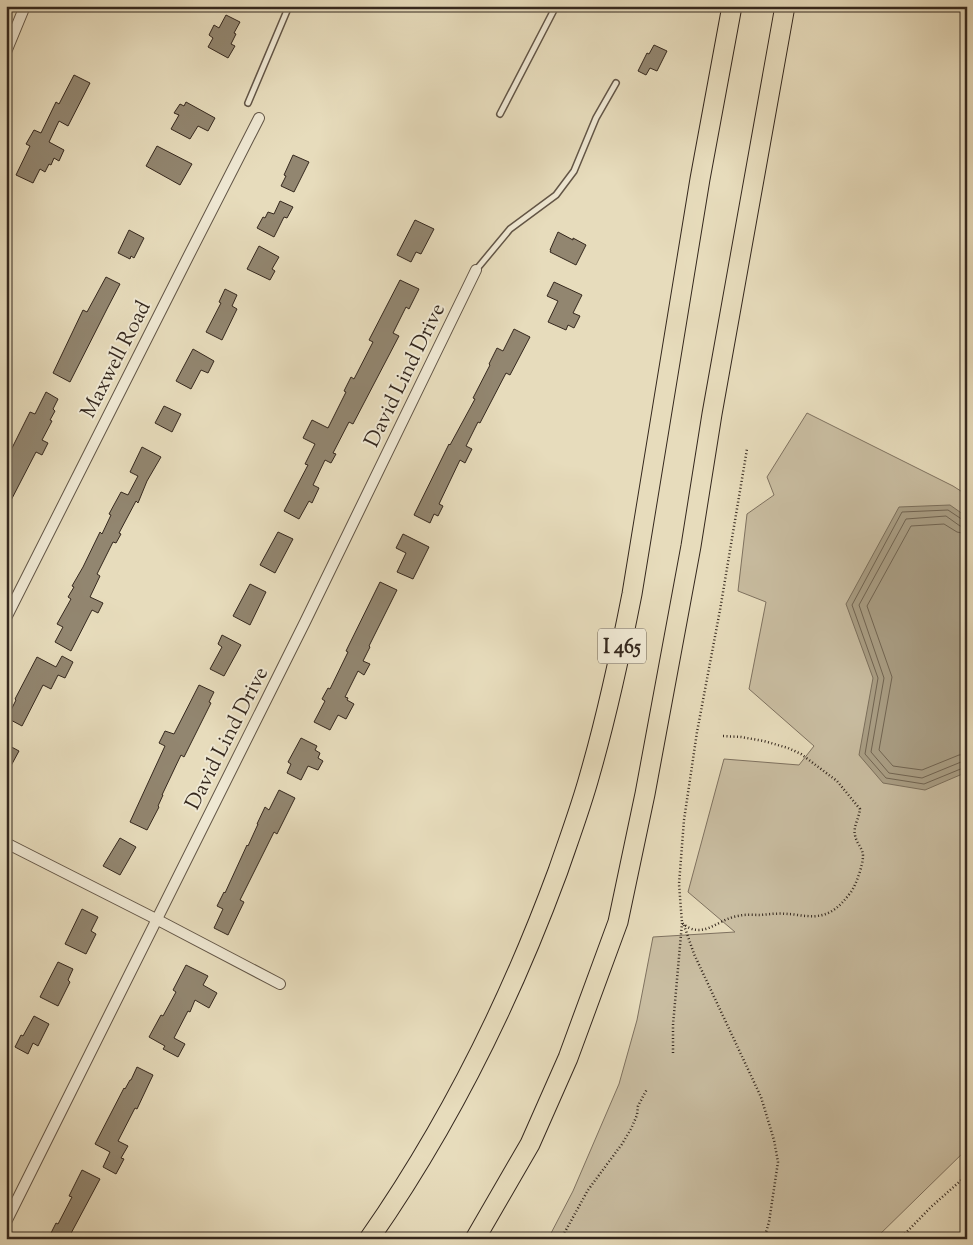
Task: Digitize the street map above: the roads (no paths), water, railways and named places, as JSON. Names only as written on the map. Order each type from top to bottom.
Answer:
[{"type":"highway","name":"I 465","points":[[369,1239],[441,1124],[499,1014],[525,956],[548,896],[590,775],[620,654],[632,594],[702,170],[732,6]]},
{"type":"highway","name":"I 465","points":[[475,1239],[530,1144],[568,1058],[618,922],[645,794],[691,546],[712,414],[785,6]]},
{"type":"street","points":[[6,52],[25,6]]},
{"type":"street","name":"Maxwell Road","points":[[6,618],[259,118]]},
{"type":"street","name":"David Lind Drive","points":[[6,1222],[305,622],[476,270]]},
{"type":"street","points":[[6,843],[280,984]]},
{"type":"lane","points":[[248,102],[289,6]]},
{"type":"lane","points":[[500,114],[556,6]]},
{"type":"lane","points":[[476,270],[510,229],[556,195],[574,172],[596,118],[616,83]]},
{"type":"water","points":[[950,505],[967,517],[967,772],[925,790],[883,783],[859,755],[873,678],[846,604],[899,507]]}]
